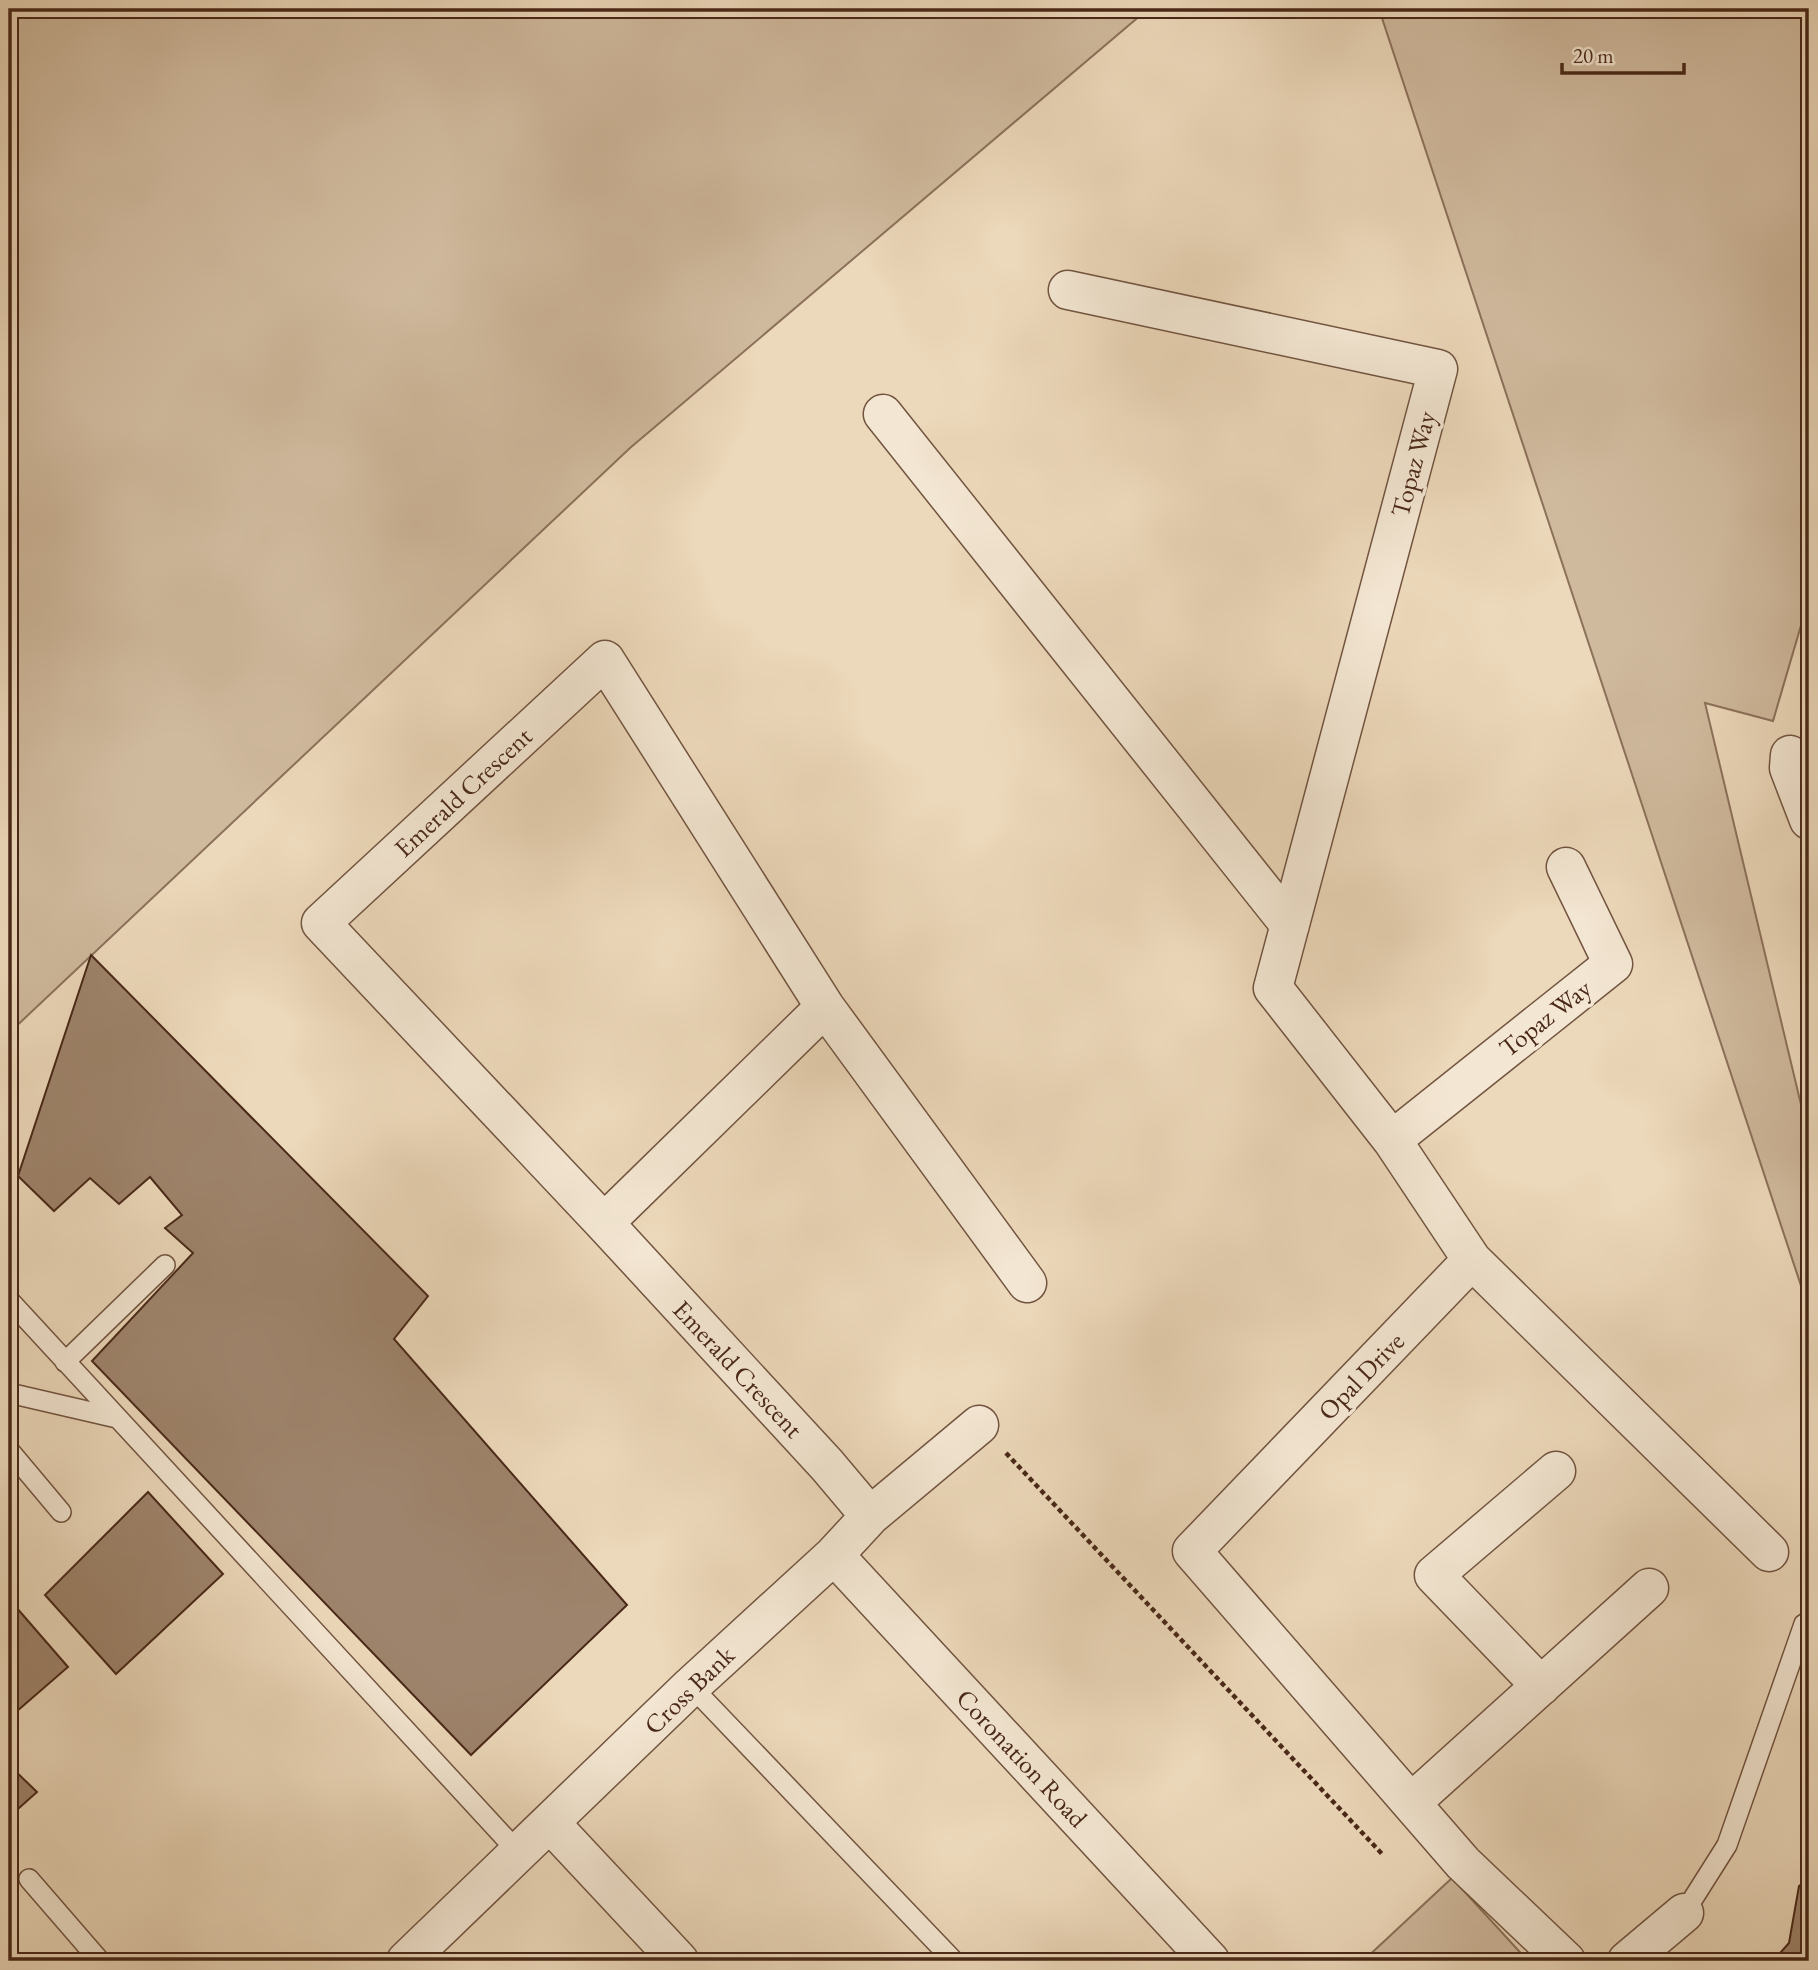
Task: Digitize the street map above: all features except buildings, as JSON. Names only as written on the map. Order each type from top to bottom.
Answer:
[{"type":"street","name":"Topaz Way","points":[[1068,290],[1438,369],[1273,988],[1392,1140],[1472,1260]]},
{"type":"street","points":[[883,414],[1290,925]]},
{"type":"street","name":"Emerald Crescent","points":[[870,1516],[827,1465],[604,1223],[321,923],[605,660],[825,1007],[1027,1283]]},
{"type":"street","points":[[1790,755],[1789,768],[1809,820]]},
{"type":"street","name":"Topaz Way","points":[[1392,1140],[1614,964],[1566,867]]},
{"type":"street","points":[[604,1223],[825,1007]]},
{"type":"street","points":[[1472,1260],[1769,1552]]},
{"type":"street","name":"Opal Drive","points":[[1472,1260],[1192,1551],[1463,1863],[1566,1961]]},
{"type":"street","name":"Cross Bank","points":[[406,1961],[520,1854],[691,1686],[834,1555],[870,1516],[979,1425]]},
{"type":"street","points":[[1541,1686],[1434,1574],[1556,1471]]},
{"type":"street","name":"Coronation Road","points":[[834,1555],[1210,1961]]},
{"type":"street","points":[[1411,1802],[1648,1588]]},
{"type":"street","points":[[551,1824],[679,1961]]},
{"type":"street","points":[[1627,1961],[1684,1913]]},
{"type":"lane","points":[[65,1362],[165,1265]]},
{"type":"lane","points":[[9,1300],[520,1854]]},
{"type":"lane","points":[[9,1393],[117,1418]]},
{"type":"lane","points":[[9,1450],[61,1511]]},
{"type":"lane","points":[[1684,1913],[1727,1845],[1804,1624]]},
{"type":"lane","points":[[691,1686],[954,1961]]},
{"type":"lane","points":[[30,1879],[100,1961]]},
{"type":"path","points":[[979,1425],[1384,1856]]},
{"type":"shaded area","points":[[9,9],[1148,9],[630,448],[9,1033]]},
{"type":"shaded area","points":[[1379,9],[1809,9],[1809,598],[1773,721],[1705,703],[1809,1138],[1809,1310]]},
{"type":"shaded area","points":[[1452,1878],[1528,1961],[1363,1961]]}]
